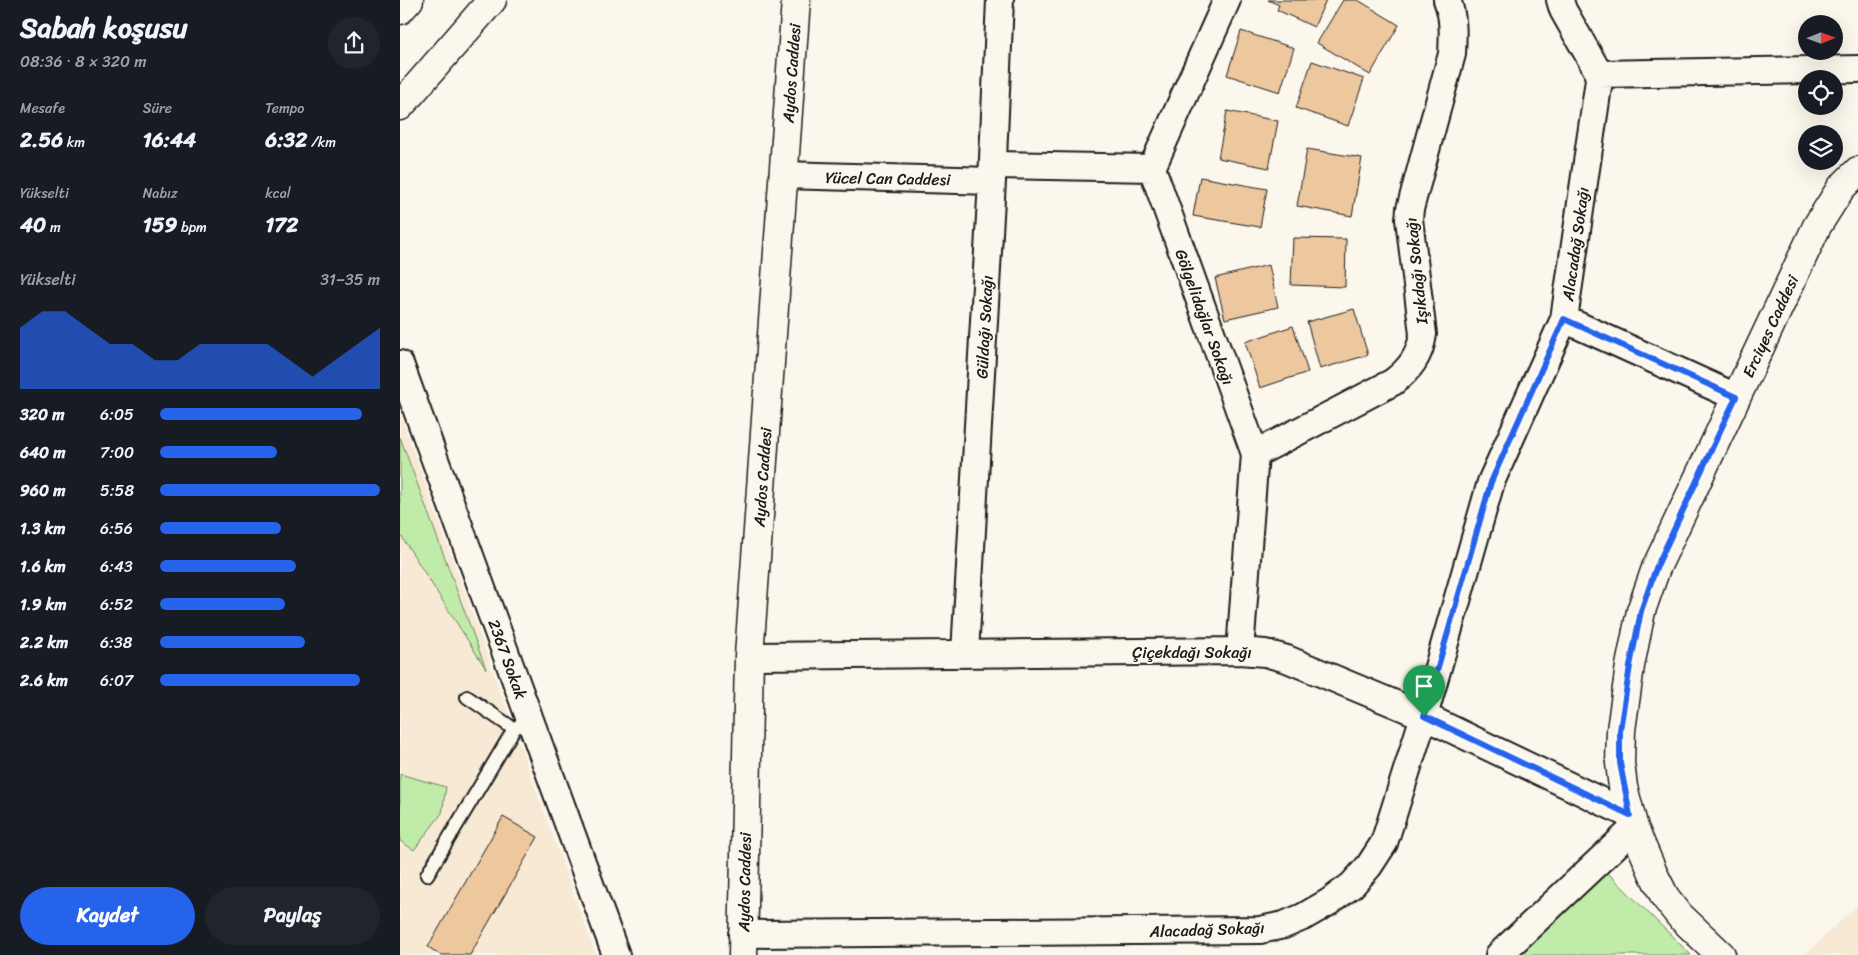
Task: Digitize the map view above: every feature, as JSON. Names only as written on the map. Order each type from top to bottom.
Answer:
[{"type":"street","points":[[400,10],[409,0]]},
{"type":"street","points":[[400,106],[492,0]]},
{"type":"street","name":"Aydos Caddesi","points":[[743,944],[749,656],[796,0]]},
{"type":"street","name":"Güldağı Sokağı","points":[[965,654],[1000,0]]},
{"type":"street","points":[[1152,168],[1226,0]]},
{"type":"street","name":"Işıkdağı Sokağı","points":[[1255,454],[1386,386],[1405,373],[1415,361],[1421,348],[1423,334],[1409,219],[1410,209],[1452,54],[1452,17],[1446,0]]},
{"type":"street","points":[[1560,0],[1563,10],[1598,74],[1858,69]]},
{"type":"street","name":"Alacadağ Sokağı","points":[[743,944],[1260,930],[1303,917],[1329,902],[1352,885],[1369,866],[1384,843],[1424,716],[1491,482],[1564,319],[1599,80],[1598,74]]},
{"type":"street","name":"Yücel Can Caddesi","points":[[783,175],[992,173],[1152,168]]},
{"type":"street","name":"Gölgelidağlar Sokağı","points":[[1152,168],[1255,454],[1240,651]]},
{"type":"street","name":"Erciyes Caddesi","points":[[1721,955],[1680,916],[1665,897],[1652,873],[1632,821],[1620,763],[1620,730],[1630,666],[1641,611],[1656,568],[1816,226],[1841,188],[1858,171]]},
{"type":"street","points":[[1564,319],[1736,397]]},
{"type":"street","name":"2367 Sokak","points":[[400,364],[522,723],[616,955]]},
{"type":"street","name":"Çiçekdağı Sokağı","points":[[749,656],[1240,651],[1265,653],[1287,659],[1424,716],[1632,821]]},
{"type":"street","points":[[1499,955],[1632,821]]},
{"type":"lane","points":[[427,875],[522,723],[467,697]]},
{"type":"shaded area","points":[[400,414],[596,955],[400,955]]},
{"type":"shaded area","points":[[1858,904],[1858,955],[1805,955]]},
{"type":"green space","points":[[400,437],[486,669],[400,534]]},
{"type":"green space","points":[[400,774],[446,787],[442,813],[414,850],[400,841]]},
{"type":"green space","points":[[1606,871],[1691,955],[1520,955]]},
{"type":"building","points":[[1268,0],[1326,0],[1314,27],[1277,10],[1279,5]]},
{"type":"building","points":[[1343,0],[1358,0],[1399,25],[1370,75],[1317,43]]},
{"type":"building","points":[[1241,31],[1294,48],[1280,92],[1227,75]]},
{"type":"building","points":[[1312,61],[1364,79],[1348,126],[1296,108]]},
{"type":"building","points":[[1227,111],[1278,121],[1269,168],[1218,158]]},
{"type":"building","points":[[1307,149],[1362,158],[1352,216],[1297,206]]},
{"type":"building","points":[[1200,177],[1267,189],[1260,227],[1193,216]]},
{"type":"building","points":[[1293,238],[1346,239],[1345,287],[1291,285]]},
{"type":"building","points":[[1269,265],[1278,307],[1225,319],[1215,278]]},
{"type":"building","points":[[1354,309],[1368,355],[1320,369],[1307,322]]},
{"type":"building","points":[[1293,326],[1308,372],[1260,388],[1245,342]]},
{"type":"building","points":[[503,817],[538,837],[470,955],[441,955],[428,947]]},
{"type":"route","points":[[1564,319],[1736,397],[1656,568],[1641,611],[1620,730],[1620,763],[1623,787],[1630,815],[1424,716],[1491,482],[1564,319]]}]
